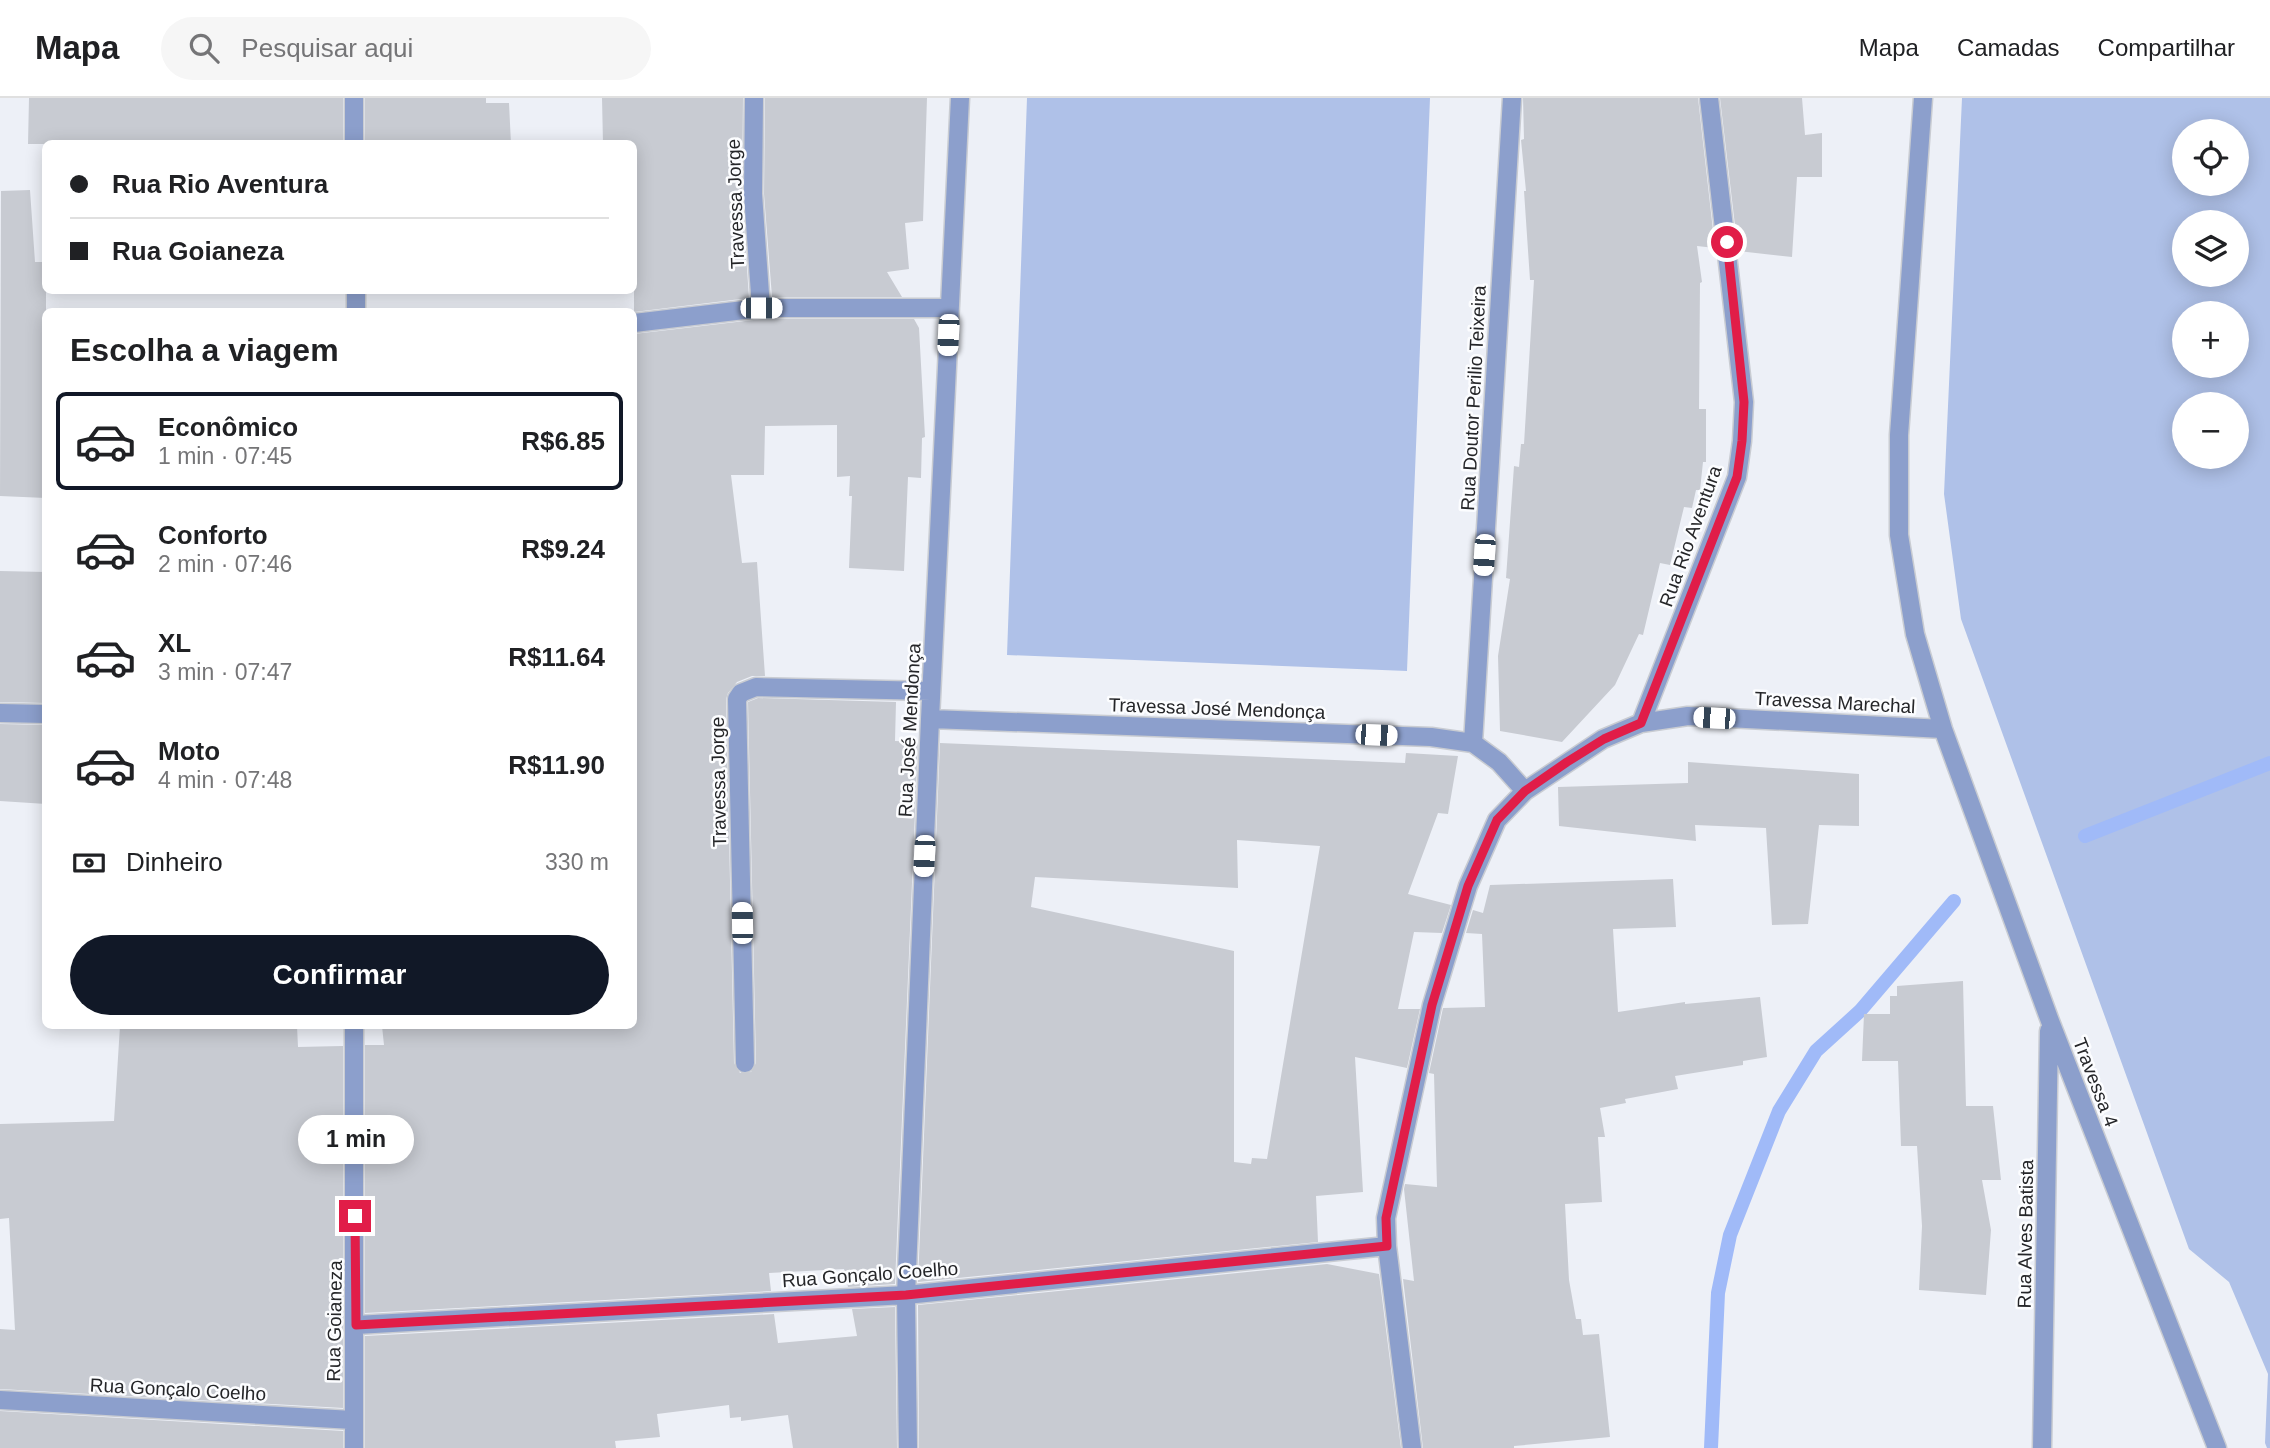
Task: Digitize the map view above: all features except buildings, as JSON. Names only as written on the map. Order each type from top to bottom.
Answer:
[{"type":"street","points":[[354,98],[354,140]]},
{"type":"street","name":"Travessa Jorge","points":[[754,98],[753,194],[761,308]]},
{"type":"street","name":"Rua José Mendonça","points":[[908,1448],[906,1295],[931,691],[960,98]]},
{"type":"street","name":"Rua Doutor Perilio Teixeira","points":[[1473,743],[1512,98]]},
{"type":"street","name":"Rua Rio Aventura","points":[[1641,723],[1737,477],[1742,441],[1744,402],[1709,98]]},
{"type":"street","points":[[1923,98],[1899,435],[1899,535],[1915,634],[1943,729]]},
{"type":"street","points":[[637,323],[761,308],[949,308]]},
{"type":"street","name":"Travessa Jorge","points":[[745,1063],[737,699],[741,693],[756,687],[931,691]]},
{"type":"street","points":[[0,713],[42,714]]},
{"type":"street","name":"Travessa Marechal","points":[[1641,723],[1688,716],[1943,729]]},
{"type":"street","name":"Travessa José Mendonça","points":[[930,719],[1431,737],[1473,743],[1499,762],[1525,791]]},
{"type":"street","points":[[1412,1448],[1387,1246],[1386,1218],[1432,1005],[1468,886],[1497,820],[1525,791],[1604,739],[1641,723]]},
{"type":"street","name":"Travessa 4","points":[[1943,729],[2050,1021],[2217,1448]]},
{"type":"street","name":"Rua Alves Batista","points":[[2042,1448],[2050,1021]]},
{"type":"street","name":"Rua Goianeza","points":[[354,1029],[354,1448]]},
{"type":"street","name":"Rua Gonçalo Coelho","points":[[356,1325],[906,1295],[1387,1246]]},
{"type":"street","name":"Rua Gonçalo Coelho","points":[[0,1400],[353,1420]]},
{"type":"shaded area","points":[[1027,98],[1430,98],[1407,671],[1007,655]]},
{"type":"shaded area","points":[[1962,98],[2270,98],[2270,1448],[2267,1448],[2265,1443],[2268,1374],[2229,1282],[2189,1249],[1961,619],[1944,494]]},
{"type":"waterway","points":[[2085,836],[2270,763]]},
{"type":"waterway","points":[[1711,1448],[1718,1293],[1730,1235],[1779,1111],[1816,1051],[1860,1011],[1954,901]]},
{"type":"route","points":[[355,1216],[356,1325],[906,1295],[1387,1246],[1386,1218],[1432,1005],[1468,886],[1497,820],[1525,791],[1567,762],[1604,739],[1641,723],[1737,477],[1744,402],[1727,242]]}]
